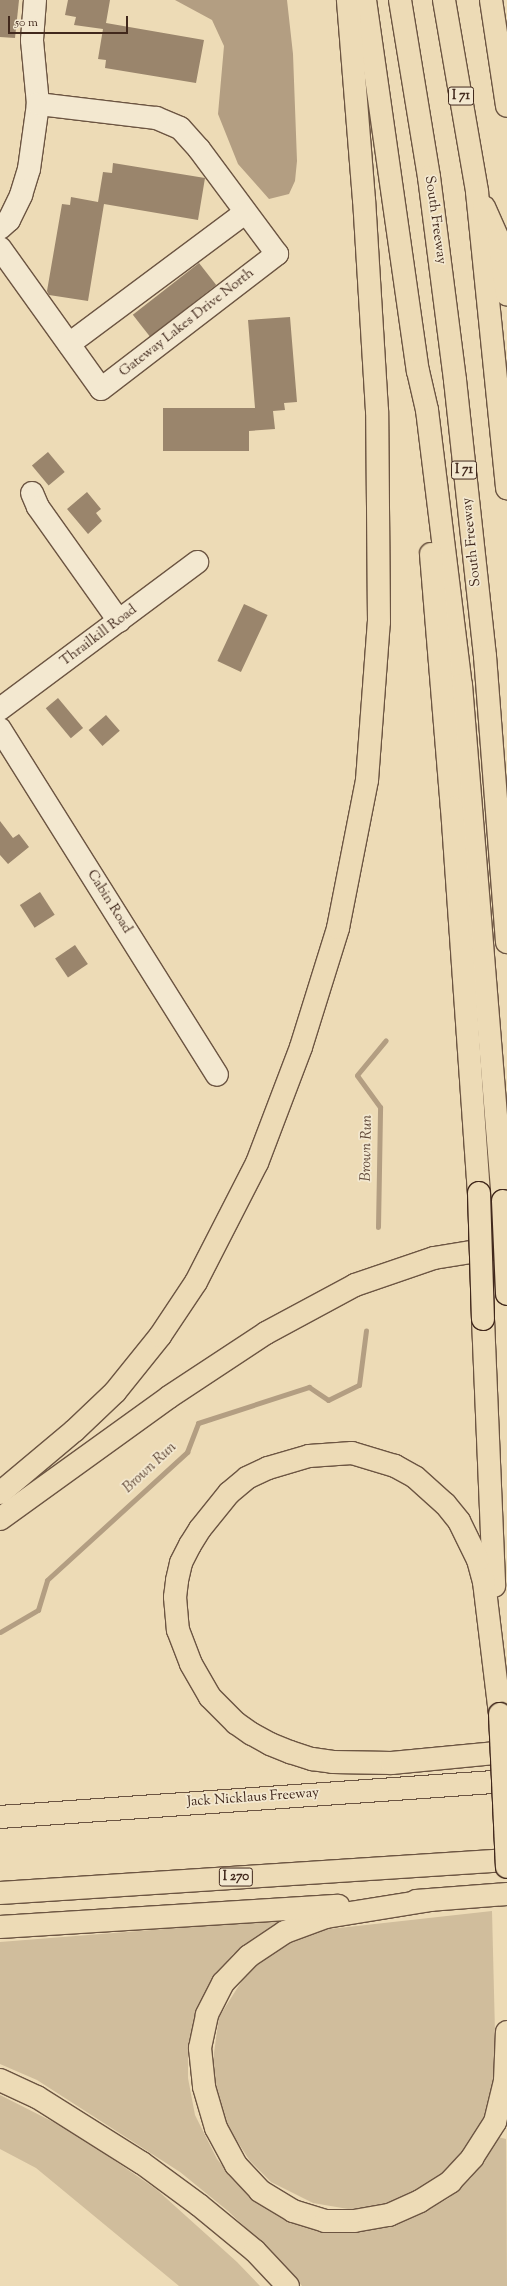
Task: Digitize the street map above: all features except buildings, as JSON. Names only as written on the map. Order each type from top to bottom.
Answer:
[{"type":"highway","points":[[0,1493],[74,1431],[115,1392],[160,1336],[196,1282],[257,1163],[301,1047],[338,928],[367,780],[379,622],[376,411],[364,200],[348,0]]},
{"type":"highway","points":[[365,0],[418,371],[427,410],[462,684],[503,1200],[507,1294]]},
{"type":"highway","name":"South Freeway","points":[[400,0],[429,177],[455,380],[485,656],[507,942]]},
{"type":"highway","name":"I 71","points":[[444,0],[477,192],[507,488]]},
{"type":"highway","points":[[491,0],[507,106]]},
{"type":"highway","points":[[477,192],[499,240],[507,294]]},
{"type":"highway","points":[[418,371],[417,391],[452,800],[479,1193],[483,1319],[507,1867]]},
{"type":"highway","points":[[0,1519],[169,1396],[266,1333],[355,1285],[434,1258],[507,1246]]},
{"type":"highway","points":[[500,1714],[484,1582],[470,1541],[459,1521],[445,1504],[415,1477],[395,1466],[352,1453],[309,1456],[268,1468],[247,1478],[229,1493],[200,1528],[190,1545],[181,1563],[177,1581],[175,1597],[178,1630],[191,1664],[210,1697],[236,1723],[252,1734],[270,1744],[290,1752],[312,1759],[333,1762],[392,1763],[507,1752]]},
{"type":"highway","name":"Jack Nicklaus Freeway","points":[[0,1817],[507,1781]]},
{"type":"highway","name":"I 270","points":[[0,1893],[507,1860]]},
{"type":"highway","points":[[0,1927],[507,1894]]},
{"type":"highway","points":[[431,1900],[326,1918],[285,1932],[250,1956],[223,1983],[207,2015],[200,2048],[204,2087],[216,2128],[236,2165],[260,2191],[293,2211],[325,2221],[354,2221],[389,2215],[420,2201],[450,2182],[472,2158],[495,2122],[504,2081],[507,2032]]},
{"type":"highway","points":[[0,2080],[37,2097],[142,2163],[199,2205],[256,2251],[288,2286]]},
{"type":"street","points":[[0,228],[9,220],[21,195],[29,169],[38,104],[32,40],[35,0]]},
{"type":"street","name":"Gateway Lakes Drive North","points":[[0,248],[101,389],[276,254],[199,149],[180,128],[156,118],[38,104]]},
{"type":"street","points":[[69,344],[245,213]]},
{"type":"street","points":[[32,493],[38,506],[119,621]]},
{"type":"street","name":"Thrailkill Road","points":[[0,709],[197,562]]},
{"type":"street","name":"Cabin Road","points":[[0,729],[217,1075]]},
{"type":"shaded area","points":[[175,0],[287,0],[293,54],[297,161],[295,181],[289,194],[269,199],[238,164],[218,114],[224,46],[212,20]]},
{"type":"shaded area","points":[[492,1911],[496,2073],[489,2110],[477,2138],[439,2181],[386,2207],[354,2210],[313,2203],[271,2182],[250,2161],[226,2124],[218,2104],[213,2060],[219,2017],[250,1968],[292,1939],[321,1930]]},
{"type":"shaded area","points":[[278,1920],[279,1925],[233,1954],[215,1977],[197,2009],[188,2045],[188,2078],[195,2115],[217,2159],[234,2180],[262,2204],[375,2228],[420,2214],[449,2198],[471,2178],[498,2137],[506,2139],[507,2286],[302,2286],[274,2254],[228,2211],[180,2172],[37,2080],[0,2064],[0,1942]]},
{"type":"shaded area","points":[[0,2095],[73,2132],[156,2189],[237,2262],[260,2286],[179,2286],[36,2168],[0,2149]]},
{"type":"waterway","name":"Brown Run","points":[[378,1227],[380,1107],[357,1075],[386,1040]]},
{"type":"waterway","name":"Brown Run","points":[[0,1632],[38,1610],[47,1580],[187,1452],[198,1423],[309,1387],[328,1400],[359,1385],[366,1330]]}]
